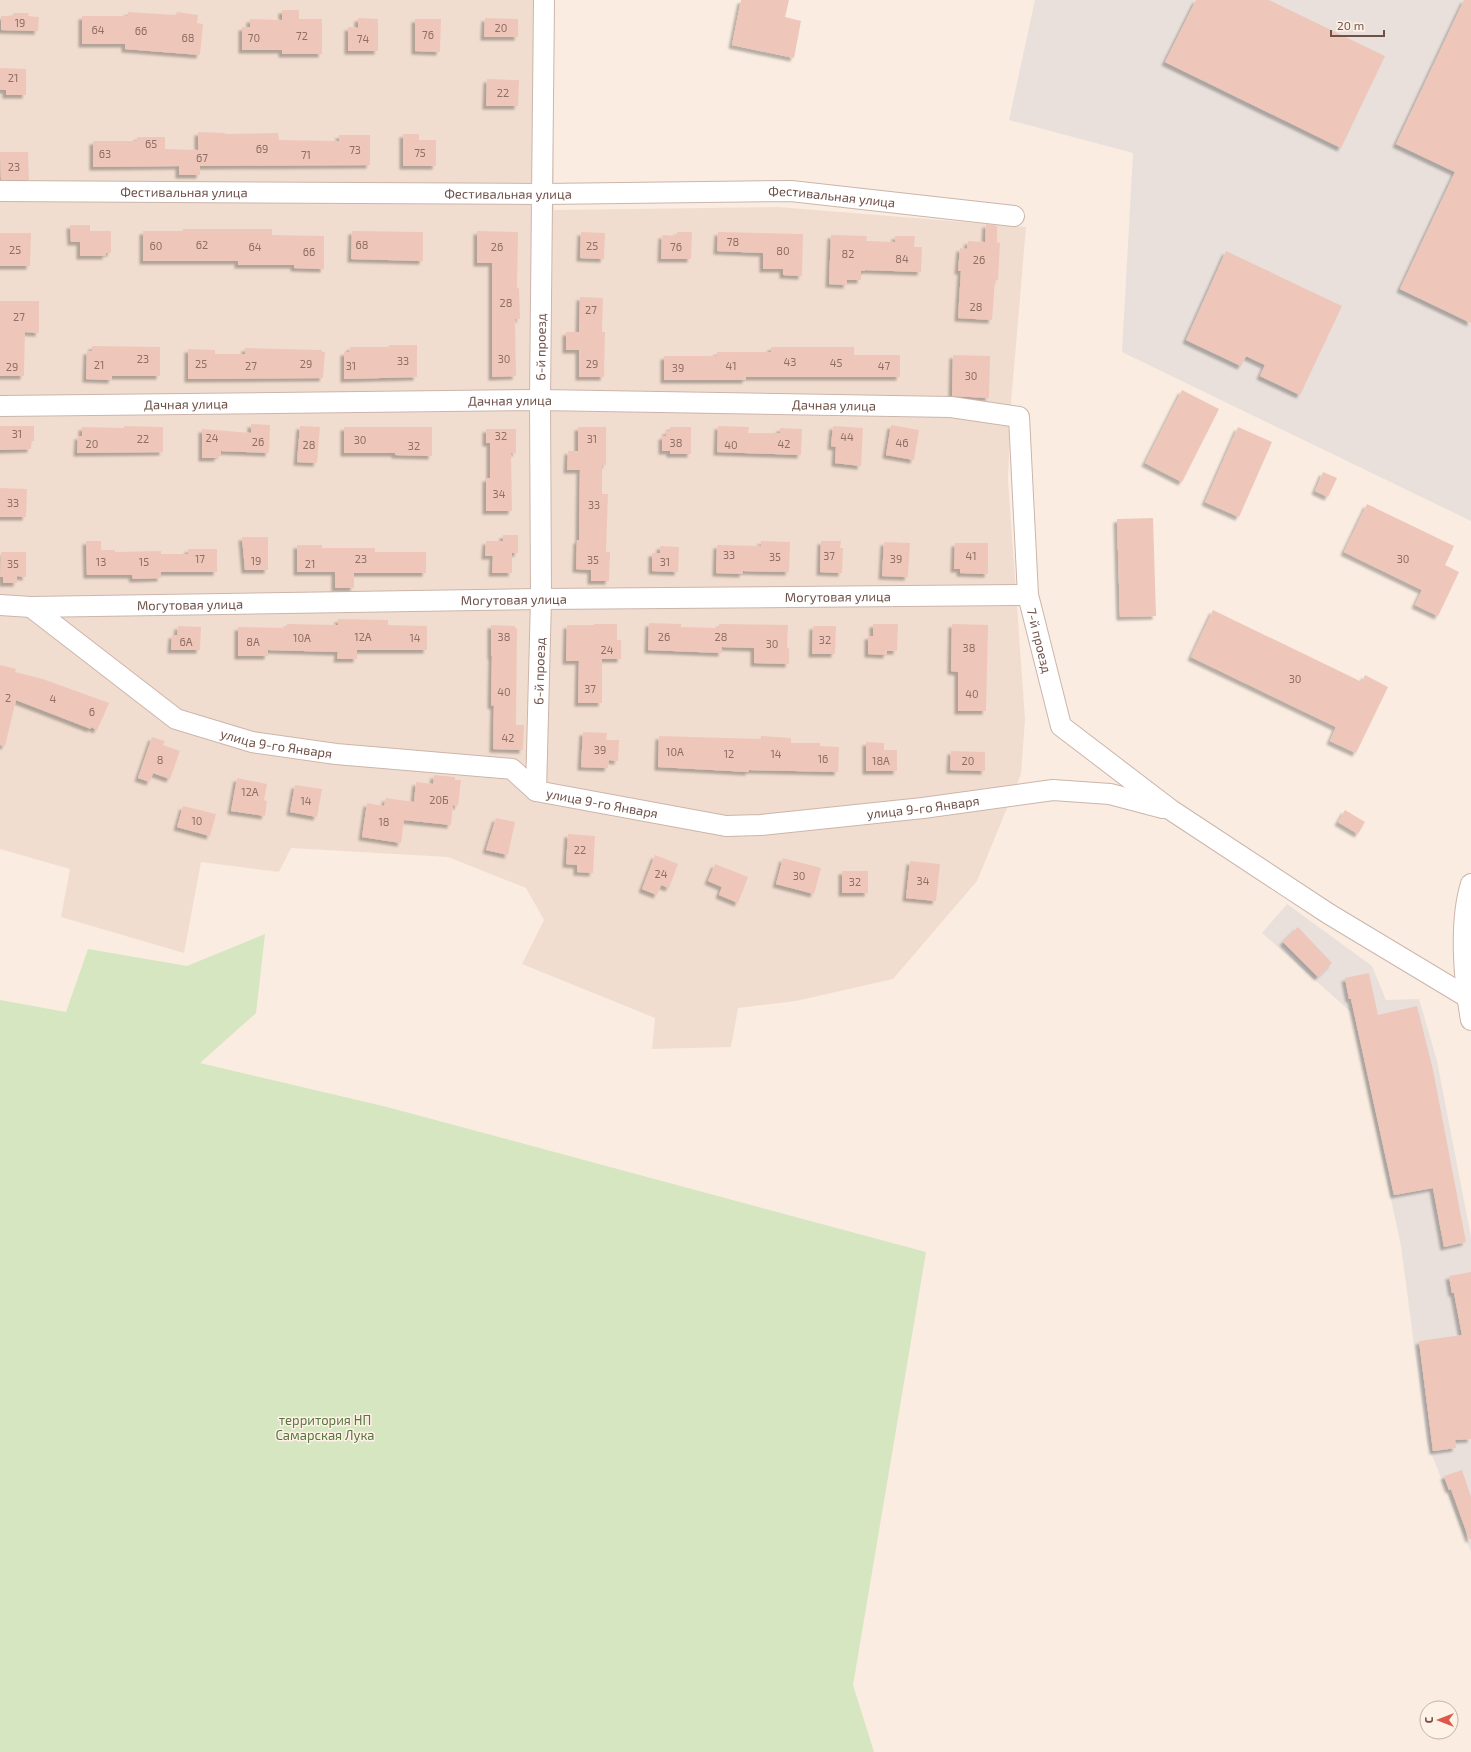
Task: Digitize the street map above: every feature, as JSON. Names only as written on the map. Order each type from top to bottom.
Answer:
[{"type":"street","name":"6-й проезд","points":[[536,790],[541,599],[540,400],[544,0]]},
{"type":"street","name":"Фестивальная улица","points":[[0,191],[543,194],[791,191],[1014,216]]},
{"type":"street","name":"Дачная улица","points":[[0,406],[540,400],[951,407],[1019,417]]},
{"type":"street","name":"7-й проезд","points":[[1019,417],[1028,595],[1061,726],[1171,810]]},
{"type":"street","name":"Могутовая улица","points":[[0,605],[32,607],[541,599],[1028,595]]},
{"type":"street","name":"улица 9-го Января","points":[[32,607],[176,719],[252,742],[336,754],[512,769],[536,790],[726,826],[761,825],[923,808],[1053,790],[1110,794],[1171,810]]},
{"type":"street","points":[[1171,810],[1329,914],[1467,997]]},
{"type":"street","points":[[1471,884],[1466,898],[1464,948],[1467,997],[1471,1020]]},
{"type":"shaded area","points":[[0,0],[552,0],[554,210],[778,207],[1026,227],[1011,403],[1008,480],[1025,719],[1021,774],[977,881],[893,979],[796,1001],[738,1008],[731,1047],[652,1049],[655,1018],[522,964],[544,920],[526,888],[448,857],[291,848],[279,872],[201,862],[184,953],[61,917],[70,869],[0,849]]},
{"type":"shaded area","points":[[1035,0],[1471,0],[1471,521],[1122,352],[1133,153],[1009,120]]},
{"type":"shaded area","points":[[1287,904],[1372,966],[1386,1000],[1419,999],[1437,1061],[1471,1237],[1471,1552],[1427,1443],[1401,1246],[1351,1012],[1262,933]]},
{"type":"green space","name":"территория НП Самарская Лука","points":[[265,934],[256,1013],[200,1063],[387,1107],[926,1252],[853,1685],[874,1752],[0,1752],[0,1000],[66,1012],[88,949],[187,966]]},
{"type":"building","points":[[741,0],[789,0],[785,17],[801,21],[794,58],[732,45]]},
{"type":"building","points":[[1196,0],[1269,0],[1385,56],[1341,148],[1165,62]]},
{"type":"building","points":[[1464,0],[1471,0],[1471,323],[1400,289],[1455,172],[1396,144]]},
{"type":"building","points":[[282,10],[299,10],[299,19],[322,19],[322,54],[282,54],[282,50],[242,50],[242,27],[250,27],[250,19],[282,20]]},
{"type":"building","points":[[128,12],[176,15],[177,12],[198,15],[197,23],[203,24],[200,55],[125,49],[125,44],[82,44],[82,16],[128,16]]},
{"type":"building","points":[[13,13],[29,13],[28,16],[39,17],[38,31],[1,30],[1,16],[13,16]]},
{"type":"building","points":[[358,18],[378,19],[378,51],[348,51],[348,27],[358,28]]},
{"type":"building","points":[[485,18],[518,19],[518,37],[484,37]]},
{"type":"building","points":[[415,19],[441,19],[440,52],[415,51]]},
{"type":"building","points":[[0,68],[26,69],[26,95],[6,95],[6,90],[0,90]]},
{"type":"building","points":[[487,79],[519,80],[518,106],[486,106]]},
{"type":"building","points":[[198,132],[225,134],[278,133],[279,140],[339,141],[339,135],[370,135],[370,165],[200,166],[200,175],[179,175],[179,166],[93,167],[93,141],[137,141],[137,137],[165,137],[165,149],[198,150]]},
{"type":"building","points":[[403,134],[419,134],[419,140],[436,140],[436,166],[403,166]]},
{"type":"building","points":[[0,152],[28,152],[29,180],[1,180]]},
{"type":"building","points":[[986,224],[997,226],[997,242],[1000,243],[998,280],[995,280],[992,320],[958,318],[961,271],[958,271],[960,248],[967,249],[968,241],[985,242]]},
{"type":"building","points":[[70,225],[90,225],[90,231],[111,231],[111,253],[106,253],[106,256],[80,256],[80,242],[71,242]]},
{"type":"building","points":[[183,229],[272,229],[272,235],[324,236],[324,269],[294,268],[294,265],[238,265],[238,261],[143,261],[143,231],[183,231]]},
{"type":"building","points":[[352,231],[423,232],[423,261],[351,259]]},
{"type":"building","points":[[477,231],[518,232],[517,288],[519,288],[520,319],[515,319],[516,376],[492,377],[492,263],[477,263]]},
{"type":"building","points":[[581,232],[605,233],[604,259],[580,258]]},
{"type":"building","points":[[677,232],[692,232],[691,259],[661,259],[662,235],[677,236]]},
{"type":"building","points":[[718,232],[803,234],[802,276],[783,275],[783,269],[763,269],[763,253],[717,251]]},
{"type":"building","points":[[0,233],[31,233],[30,266],[0,266]]},
{"type":"building","points":[[831,235],[867,236],[866,241],[895,242],[895,236],[915,236],[914,247],[922,247],[921,272],[865,270],[861,271],[861,280],[847,280],[847,285],[829,284]]},
{"type":"building","points":[[1226,251],[1342,306],[1300,395],[1260,376],[1265,365],[1246,356],[1241,366],[1186,340]]},
{"type":"building","points":[[580,297],[603,298],[602,332],[605,332],[604,377],[579,377],[579,350],[566,350],[566,332],[579,332]]},
{"type":"building","points":[[0,301],[39,301],[39,333],[25,332],[24,376],[0,376]]},
{"type":"building","points":[[389,345],[417,345],[417,377],[344,379],[344,352],[349,352],[350,347],[389,347]]},
{"type":"building","points":[[92,346],[160,347],[160,376],[112,376],[112,380],[86,379],[87,351],[92,351]]},
{"type":"building","points":[[771,347],[854,347],[854,355],[900,355],[900,377],[746,377],[746,380],[664,380],[664,356],[717,356],[717,352],[771,352]]},
{"type":"building","points":[[245,348],[322,350],[322,352],[325,352],[323,378],[188,379],[188,349],[215,350],[215,354],[245,354]]},
{"type":"building","points":[[953,355],[990,356],[989,398],[952,396]]},
{"type":"building","points":[[1182,390],[1219,409],[1182,482],[1145,463]]},
{"type":"building","points":[[251,424],[270,425],[269,453],[221,451],[221,455],[218,455],[218,458],[202,458],[202,429],[251,433]]},
{"type":"building","points":[[891,425],[919,430],[914,460],[886,455]]},
{"type":"building","points":[[0,426],[34,426],[34,441],[31,441],[31,449],[0,450]]},
{"type":"building","points":[[124,426],[163,427],[163,452],[77,453],[78,436],[82,436],[82,427],[124,428]]},
{"type":"building","points":[[300,426],[320,427],[317,463],[297,462]]},
{"type":"building","points":[[718,426],[749,427],[748,433],[780,433],[780,428],[802,429],[801,455],[717,452]]},
{"type":"building","points":[[833,426],[863,428],[861,466],[835,463],[836,447],[831,446]]},
{"type":"building","points":[[344,427],[432,427],[432,456],[395,455],[395,453],[344,453]]},
{"type":"building","points":[[578,427],[606,427],[606,465],[602,465],[602,494],[608,494],[606,552],[610,552],[609,581],[591,581],[591,570],[576,569],[577,540],[579,540],[580,470],[567,470],[568,451],[578,451]]},
{"type":"building","points":[[670,427],[691,427],[691,454],[670,454],[670,451],[662,451],[662,436],[666,436],[666,431],[670,431]]},
{"type":"building","points":[[1238,427],[1272,442],[1239,517],[1205,502]]},
{"type":"building","points":[[486,429],[516,429],[516,453],[511,453],[512,511],[486,511],[486,478],[490,478],[490,443],[486,443]]},
{"type":"building","points":[[1323,472],[1337,478],[1328,497],[1315,491]]},
{"type":"building","points":[[0,488],[27,489],[26,517],[0,517]]},
{"type":"building","points":[[1367,504],[1454,546],[1445,565],[1459,572],[1438,616],[1415,605],[1422,590],[1344,552]]},
{"type":"building","points":[[1153,518],[1156,616],[1120,617],[1117,519]]},
{"type":"building","points":[[503,535],[518,535],[518,553],[512,553],[512,573],[492,573],[493,556],[485,556],[486,541],[503,541]]},
{"type":"building","points":[[242,537],[268,537],[268,570],[245,570]]},
{"type":"building","points":[[86,541],[101,541],[101,550],[115,550],[115,552],[161,551],[161,554],[188,554],[188,549],[217,549],[217,572],[161,572],[161,578],[133,579],[132,575],[87,575]]},
{"type":"building","points":[[761,541],[790,542],[789,572],[743,571],[743,574],[716,573],[717,545],[761,546]]},
{"type":"building","points":[[821,541],[841,541],[840,548],[843,548],[842,573],[820,572]]},
{"type":"building","points":[[884,542],[910,543],[908,577],[882,576]]},
{"type":"building","points":[[955,543],[988,543],[988,574],[960,573],[960,569],[954,569]]},
{"type":"building","points":[[297,545],[322,545],[322,548],[375,548],[375,552],[426,552],[426,573],[354,573],[354,588],[335,588],[335,572],[297,572]]},
{"type":"building","points":[[660,546],[679,547],[678,572],[652,571],[652,553],[660,553]]},
{"type":"building","points":[[1,552],[26,552],[26,577],[17,576],[17,583],[3,583],[3,577],[0,577]]},
{"type":"building","points":[[1213,610],[1362,682],[1365,675],[1388,687],[1356,753],[1330,741],[1336,727],[1191,657]]},
{"type":"building","points":[[338,619],[388,620],[388,625],[427,626],[427,650],[357,650],[357,659],[337,659],[338,652],[268,650],[268,656],[238,656],[238,627],[286,628],[287,624],[338,625]]},
{"type":"building","points":[[649,623],[681,624],[681,627],[719,628],[719,624],[788,625],[787,648],[789,648],[789,664],[754,663],[754,648],[722,647],[722,653],[648,650]]},
{"type":"building","points":[[617,624],[617,640],[621,640],[621,659],[602,659],[602,703],[578,703],[579,661],[566,661],[567,625]]},
{"type":"building","points":[[873,624],[898,624],[897,651],[887,651],[887,655],[868,654],[868,636],[873,636]]},
{"type":"building","points":[[952,624],[988,625],[986,711],[958,711],[958,672],[951,671]]},
{"type":"building","points":[[491,625],[515,626],[515,628],[517,628],[516,725],[524,725],[523,750],[493,749],[494,706],[491,705]]},
{"type":"building","points":[[178,626],[201,627],[200,650],[171,650],[172,635],[177,635]]},
{"type":"building","points":[[813,626],[836,626],[835,654],[812,654]]},
{"type":"building","points":[[0,665],[16,669],[15,672],[43,679],[109,703],[97,730],[16,700],[5,746],[0,745]]},
{"type":"building","points":[[583,732],[607,733],[606,740],[619,740],[618,761],[609,760],[608,768],[581,767]]},
{"type":"building","points":[[659,736],[761,739],[761,736],[791,738],[791,743],[820,743],[820,746],[839,747],[838,772],[749,770],[749,772],[658,767]]},
{"type":"building","points":[[152,737],[165,741],[163,745],[180,751],[170,779],[153,773],[150,782],[138,778]]},
{"type":"building","points":[[866,742],[884,743],[884,750],[897,750],[897,771],[866,771]]},
{"type":"building","points":[[951,751],[985,752],[985,771],[950,770]]},
{"type":"building","points":[[434,775],[455,777],[455,780],[461,780],[458,806],[453,805],[451,825],[404,820],[401,843],[362,837],[367,803],[384,806],[386,798],[414,802],[416,782],[433,784]]},
{"type":"building","points":[[237,778],[267,784],[264,800],[267,801],[265,816],[231,811]]},
{"type":"building","points":[[295,785],[322,789],[317,817],[290,812]]},
{"type":"building","points":[[183,806],[216,814],[210,836],[177,827]]},
{"type":"building","points":[[1345,810],[1365,822],[1358,834],[1338,822]]},
{"type":"building","points":[[496,818],[515,822],[508,855],[486,850]]},
{"type":"building","points":[[568,834],[595,836],[593,873],[577,872],[577,865],[566,864]]},
{"type":"building","points":[[655,855],[678,864],[669,888],[661,885],[657,895],[642,889]]},
{"type":"building","points":[[783,858],[821,868],[814,894],[776,884]]},
{"type":"building","points":[[910,861],[940,864],[936,901],[906,898]]},
{"type":"building","points":[[715,864],[748,877],[738,903],[719,895],[722,887],[708,881]]},
{"type":"building","points":[[842,871],[868,871],[868,893],[842,893]]},
{"type":"building","points":[[1298,927],[1332,963],[1318,977],[1283,942]]},
{"type":"building","points":[[1369,973],[1378,1015],[1417,1006],[1433,1070],[1466,1242],[1444,1247],[1433,1188],[1394,1195],[1351,999],[1349,999],[1345,978]]},
{"type":"building","points":[[1471,1272],[1471,1439],[1455,1440],[1456,1448],[1433,1451],[1419,1341],[1462,1335],[1454,1293],[1452,1293],[1449,1276]]},
{"type":"building","points":[[1462,1470],[1471,1497],[1471,1539],[1469,1539],[1451,1489],[1449,1490],[1444,1476]]}]
